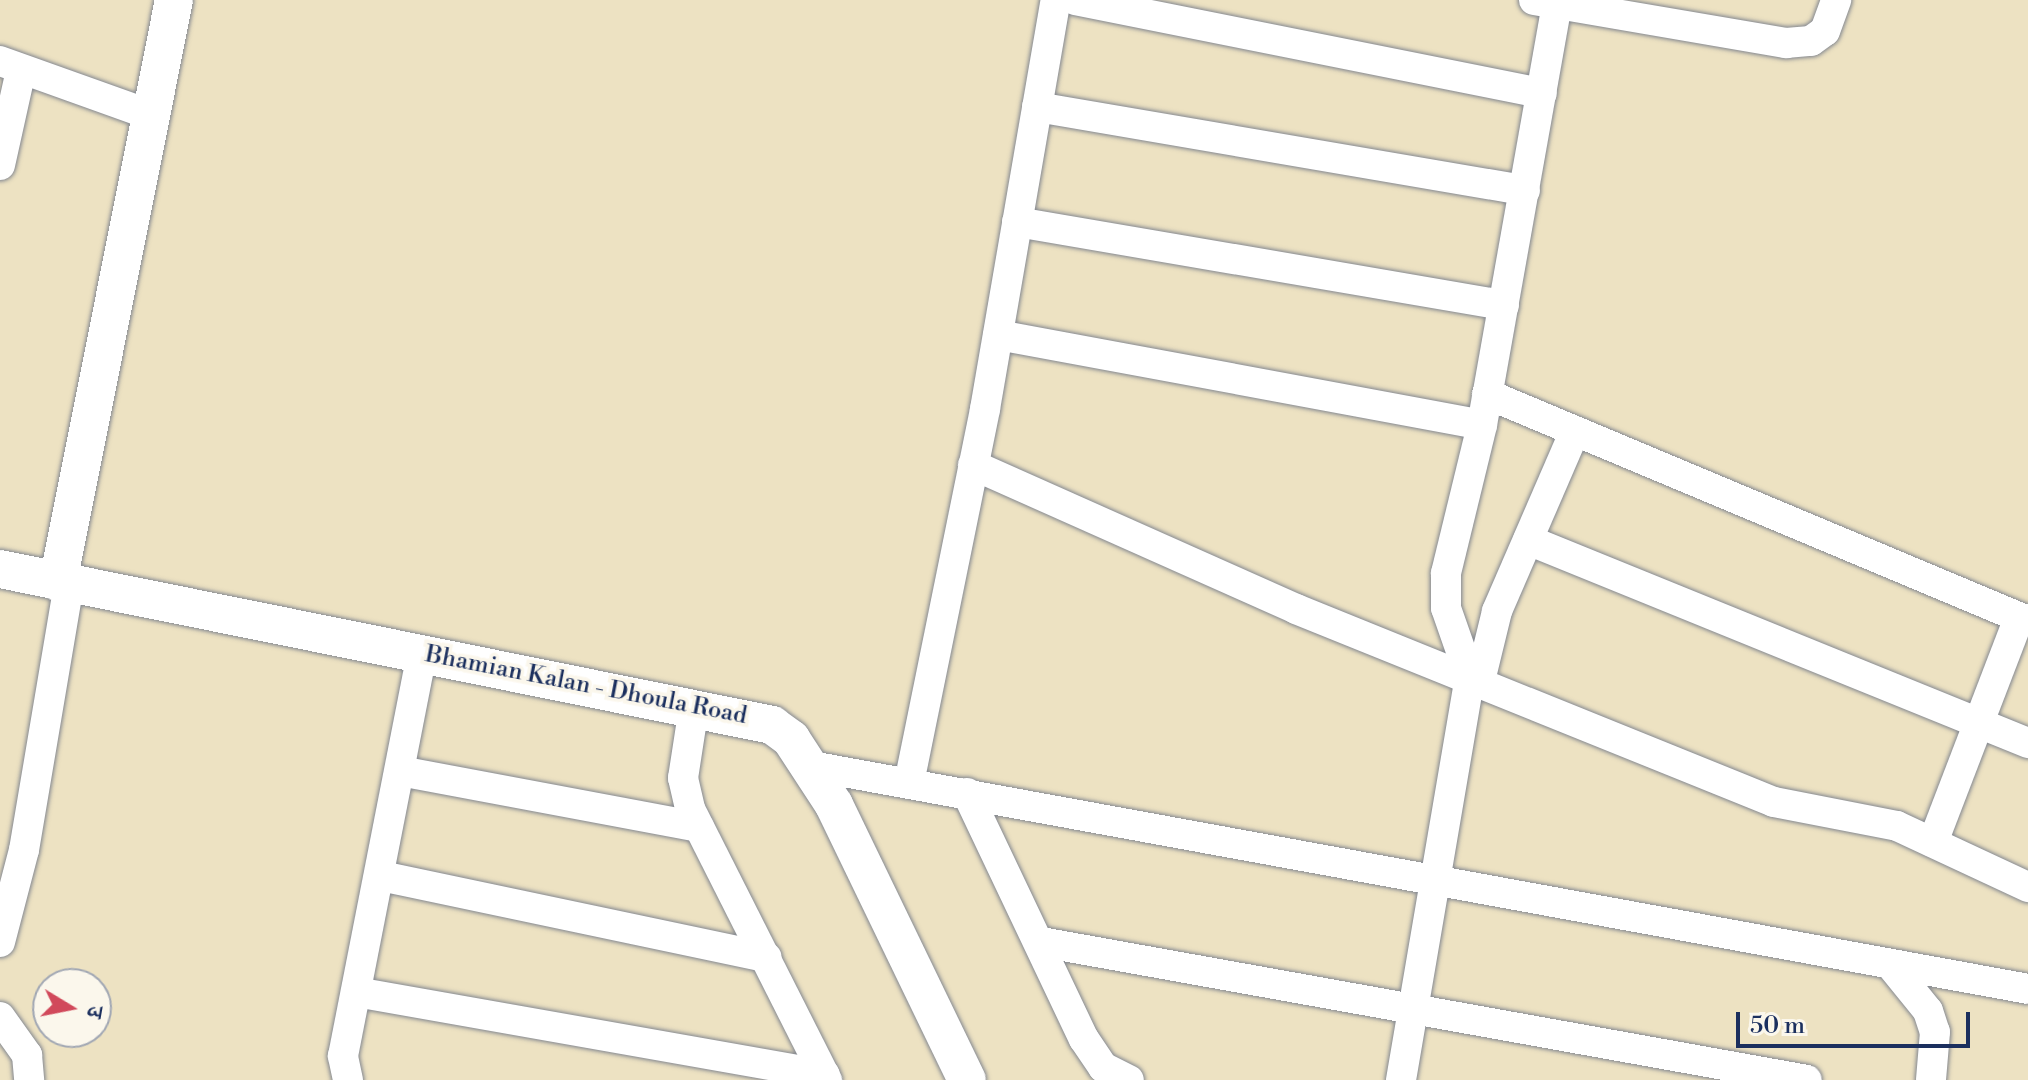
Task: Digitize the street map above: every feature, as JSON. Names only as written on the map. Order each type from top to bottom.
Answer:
[{"type":"street","points":[[0,942],[24,850],[63,583],[174,0]]},
{"type":"street","points":[[909,783],[998,335],[1056,0]]},
{"type":"street","points":[[1075,0],[1542,93]]},
{"type":"street","points":[[1656,21],[1682,0]]},
{"type":"street","points":[[1475,679],[1446,608],[1446,573],[1482,425],[1542,93],[1546,2],[1656,21],[1811,41],[1833,17],[1836,0]]},
{"type":"street","points":[[0,165],[11,66],[151,115]]},
{"type":"street","points":[[1037,107],[1525,190]]},
{"type":"street","points":[[1017,222],[1504,305]]},
{"type":"street","points":[[998,335],[1482,425]]},
{"type":"street","points":[[1487,394],[2024,619],[1933,842]]},
{"type":"street","points":[[1401,1080],[1475,679],[1489,633],[1575,431]]},
{"type":"street","points":[[973,465],[1296,609],[1774,802],[1897,826],[2028,887]]},
{"type":"street","points":[[1528,540],[2028,743]]},
{"type":"street","name":"Bhamian Kalan - Dhoula Road","points":[[0,569],[772,725],[811,766],[967,1080]]},
{"type":"street","points":[[348,1080],[343,1056],[381,876],[422,653]]},
{"type":"street","points":[[694,707],[683,778],[699,827],[826,1078]]},
{"type":"street","points":[[811,766],[2028,989]]},
{"type":"street","points":[[400,771],[699,827]]},
{"type":"street","points":[[967,793],[1095,1059],[1129,1080]]},
{"type":"street","points":[[381,876],[767,957]]},
{"type":"street","points":[[1041,942],[1807,1080]]},
{"type":"street","points":[[1890,964],[1928,1011],[1935,1032],[1931,1080]]},
{"type":"street","points":[[356,992],[826,1078]]},
{"type":"street","points":[[0,1017],[27,1055],[29,1080]]}]
